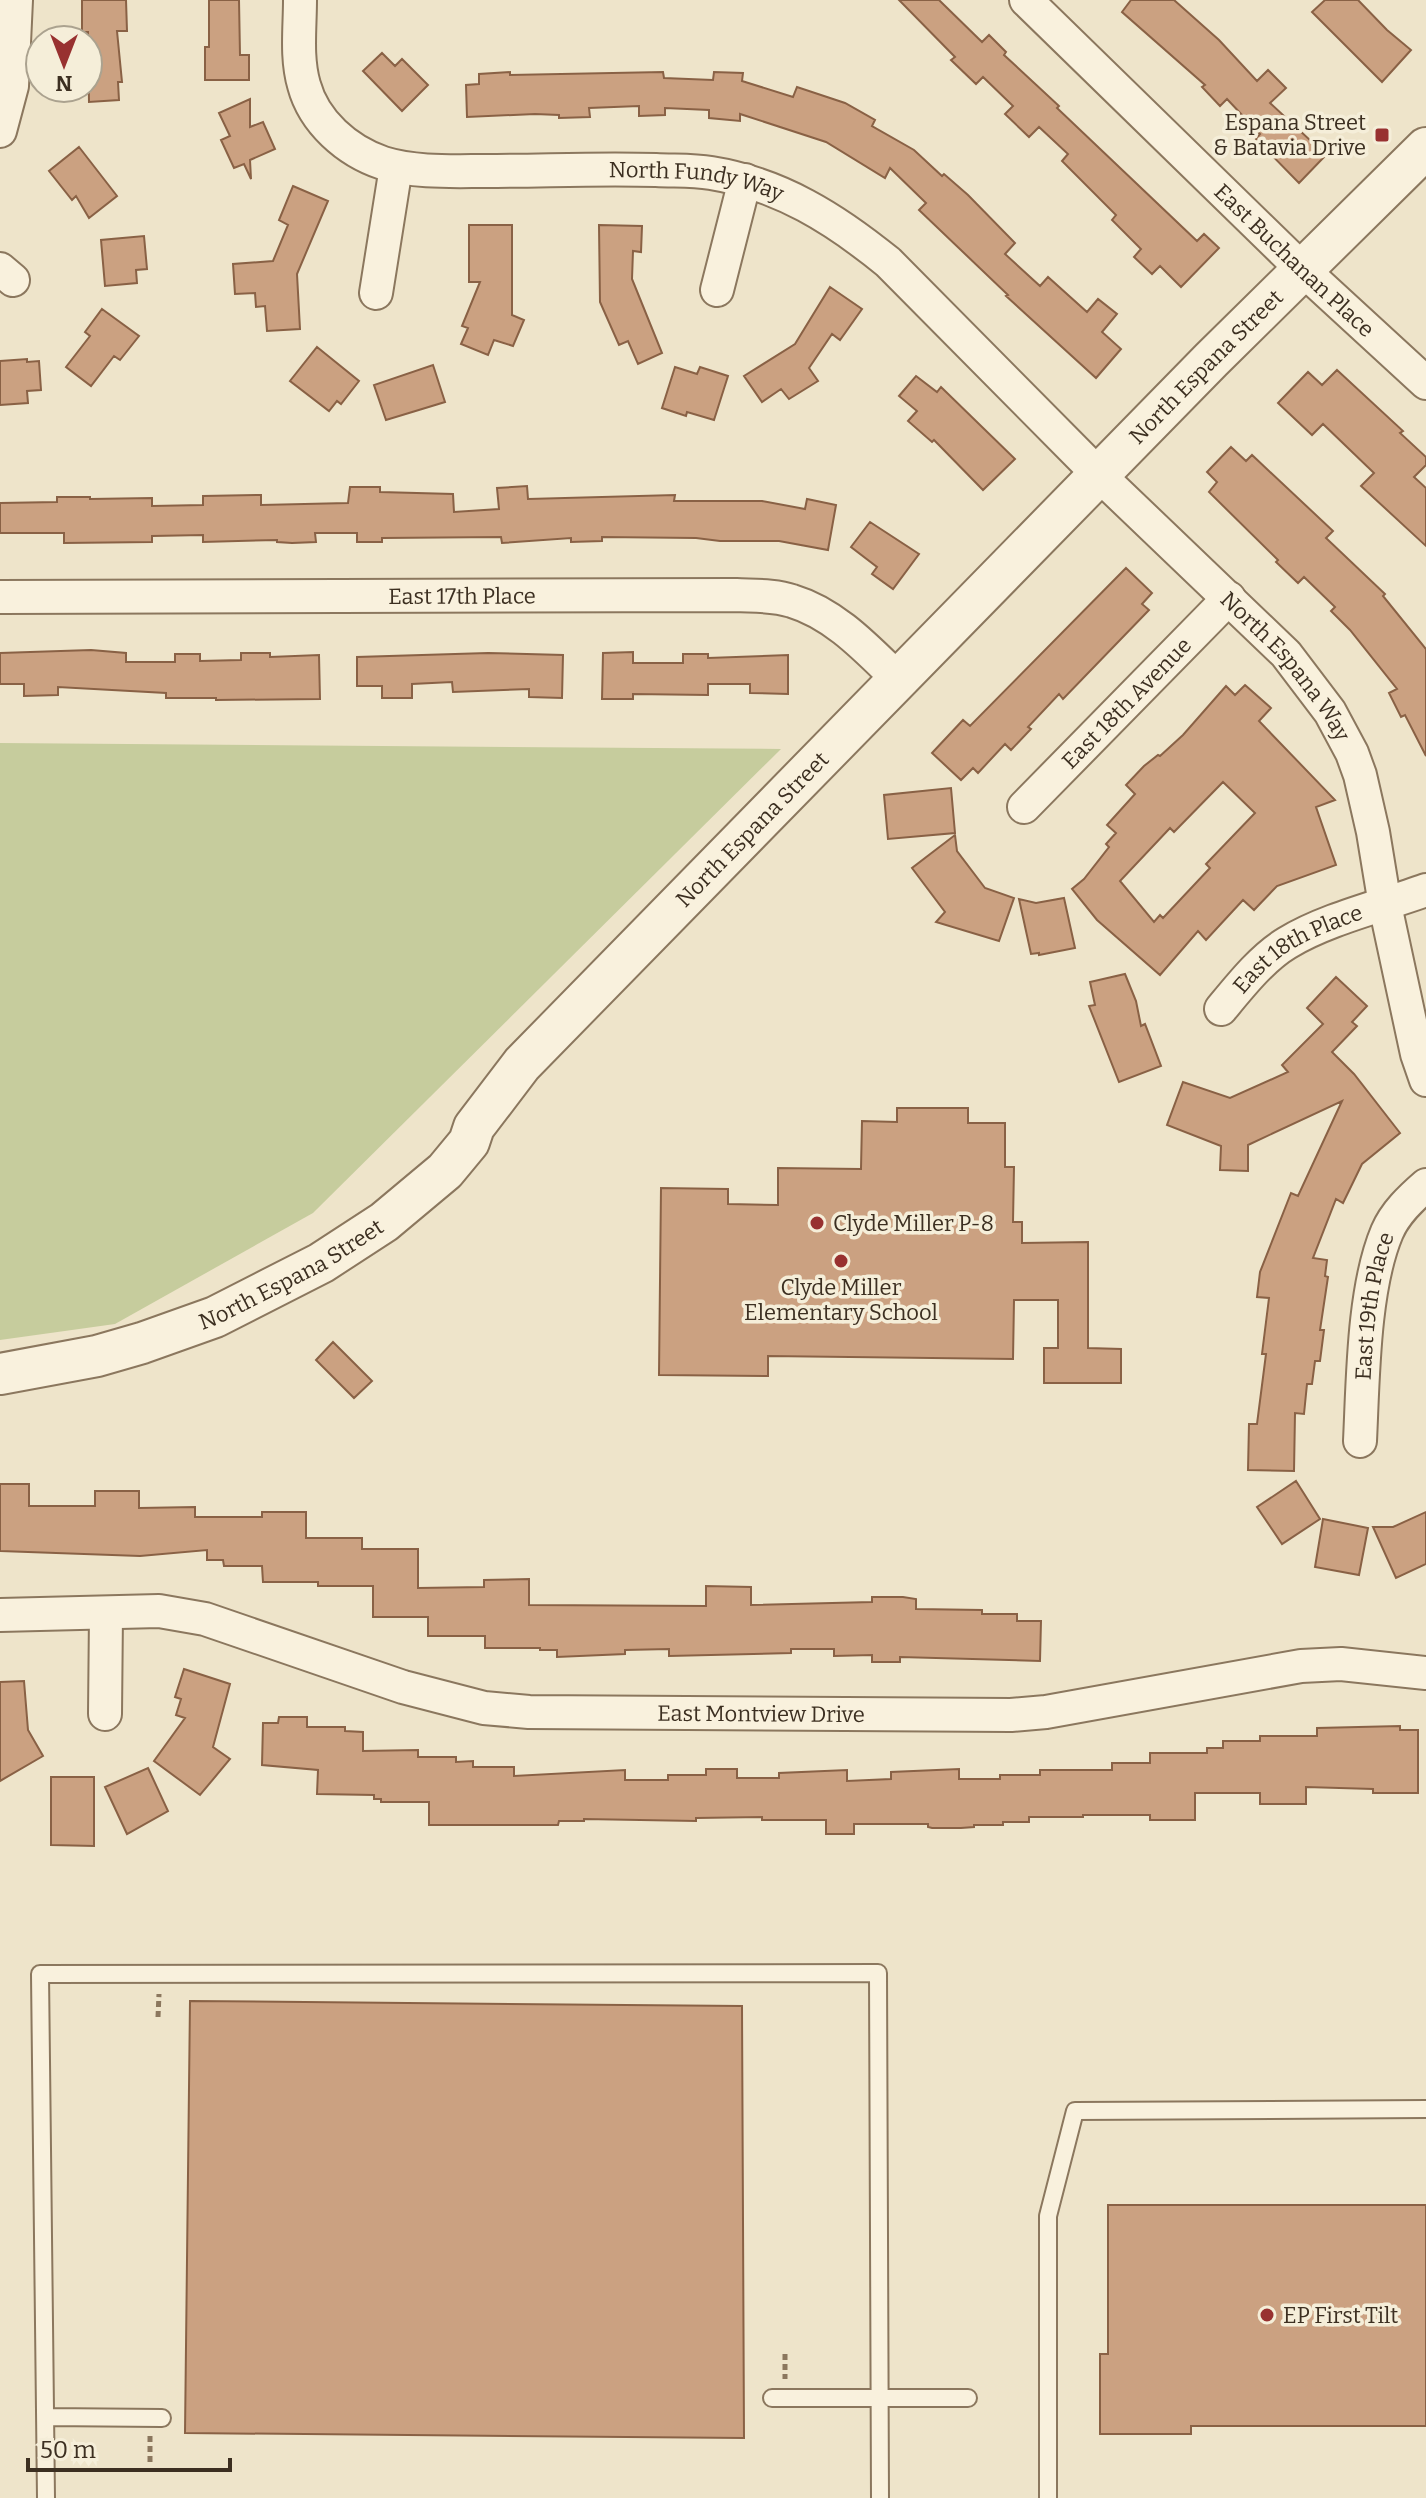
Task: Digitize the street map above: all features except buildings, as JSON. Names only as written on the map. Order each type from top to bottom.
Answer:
[{"type":"street","points":[[0,131],[12,86],[16,0]]},
{"type":"street","name":"North Fundy Way","points":[[300,0],[300,64],[304,86],[330,131],[350,148],[396,167],[454,171],[708,172],[745,180],[801,201],[851,232],[888,262],[1099,475]]},
{"type":"street","name":"East Buchanan Place","points":[[1026,0],[1302,269],[1426,383]]},
{"type":"street","name":"North Espana Street","points":[[0,1374],[97,1356],[215,1317],[321,1263],[384,1222],[445,1171],[469,1142],[474,1127],[522,1064],[1302,269],[1426,148]]},
{"type":"street","points":[[376,293],[396,167]]},
{"type":"street","points":[[717,290],[745,180]]},
{"type":"street","name":"North Espana Way","points":[[1099,475],[1300,670],[1330,712],[1352,753],[1373,832],[1385,905],[1417,1054],[1426,1080]]},
{"type":"street","name":"East 17th Place","points":[[0,597],[736,595],[779,598],[794,601],[828,617],[898,679]]},
{"type":"street","name":"East 18th Avenue","points":[[1024,807],[1229,598]]},
{"type":"street","points":[[1385,905],[1426,890]]},
{"type":"street","name":"East 18th Place","points":[[1221,1009],[1284,944],[1309,931],[1385,905]]},
{"type":"street","name":"East 19th Place","points":[[1360,1441],[1364,1353],[1375,1276],[1387,1233],[1410,1198],[1426,1185]]},
{"type":"street","name":"East Montview Drive","points":[[0,1615],[159,1611],[205,1619],[403,1687],[484,1708],[529,1712],[1011,1715],[1046,1712],[1301,1666],[1341,1664],[1426,1673]]},
{"type":"street","points":[[105,1714],[106,1614]]},
{"type":"lane","points":[[46,2498],[40,1974],[878,1973],[880,2498]]},
{"type":"lane","points":[[1048,2498],[1048,2216],[1075,2111],[1426,2109]]},
{"type":"lane","points":[[772,2398],[968,2398]]},
{"type":"lane","points":[[46,2417],[162,2418]]},
{"type":"path","points":[[158,2017],[159,1989]]},
{"type":"path","points":[[785,2354],[785,2380]]},
{"type":"path","points":[[150,2435],[150,2462]]},
{"type":"green space","points":[[0,743],[781,749],[313,1213],[115,1324],[0,1340]]},
{"type":"place","name":"Espana Street & Batavia Drive","points":[[1382,135]]},
{"type":"place","name":"Clyde Miller P-8","points":[[817,1223]]},
{"type":"place","name":"Clyde Miller Elementary School","points":[[841,1261]]},
{"type":"place","name":"EP First Tilt","points":[[1267,2315]]}]
